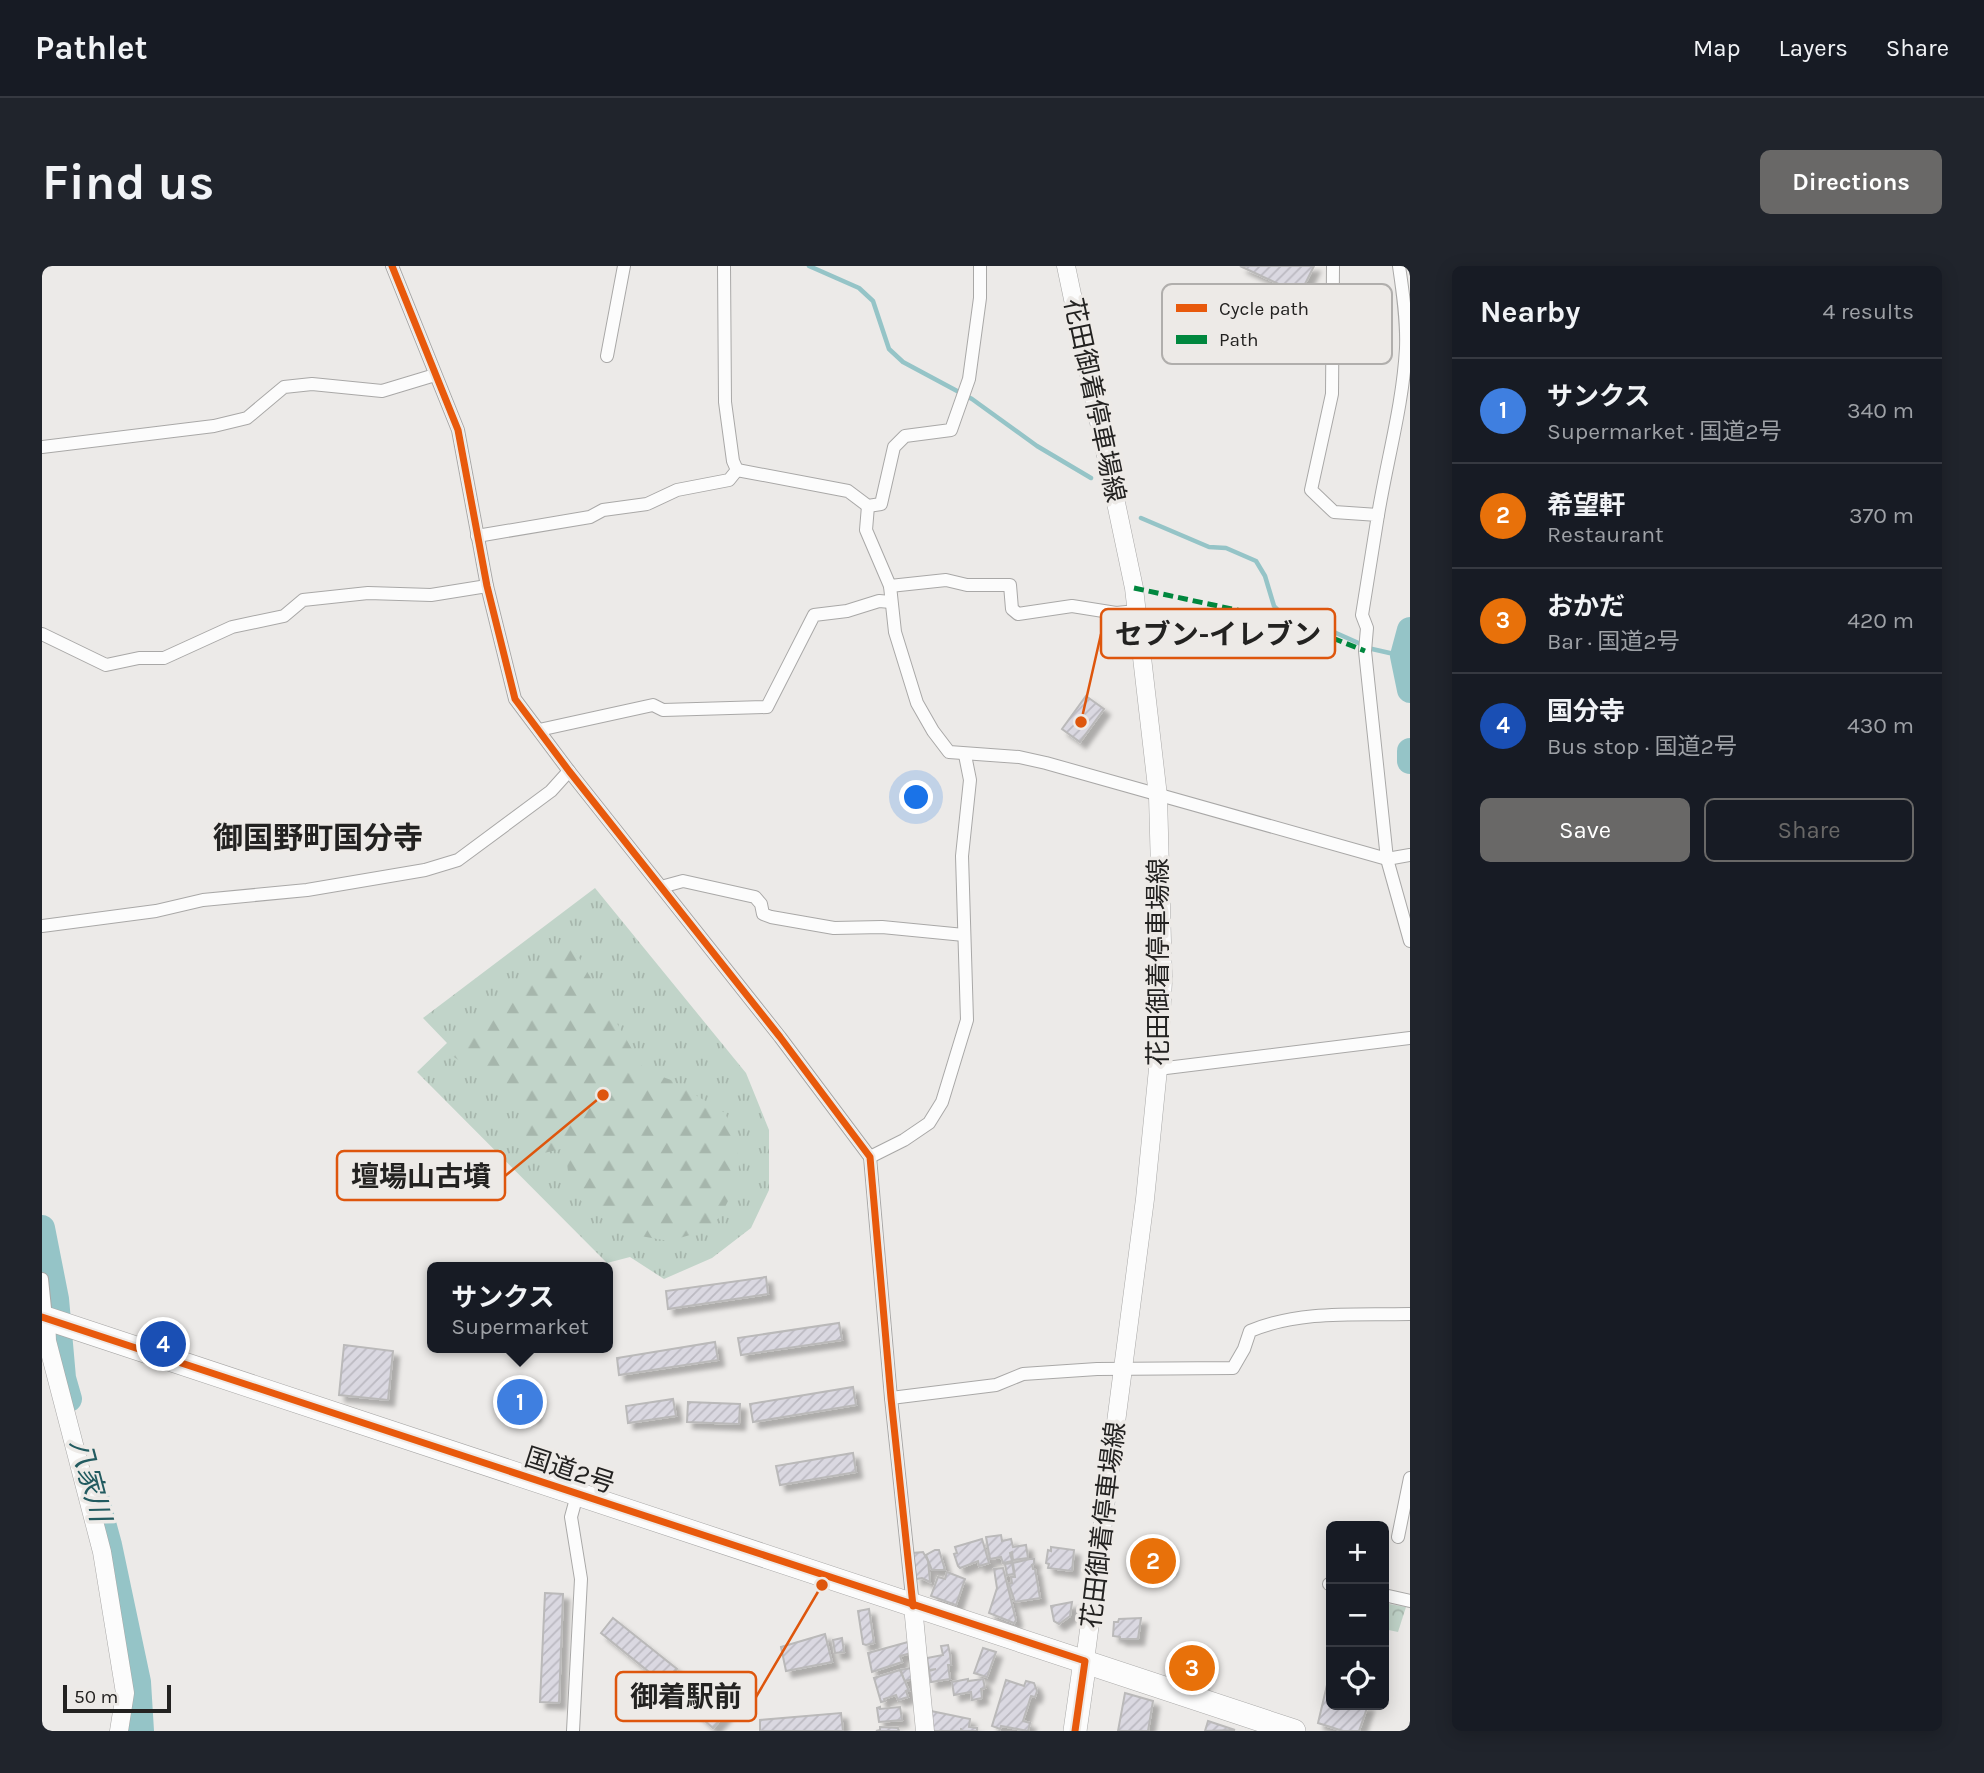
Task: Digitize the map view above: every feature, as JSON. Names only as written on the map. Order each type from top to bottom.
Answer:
[{"type":"highway","name":"国道2号","points":[[44,1318],[1294,1731]]},
{"type":"highway","points":[[1075,1731],[1085,1661]]},
{"type":"main road","name":"花田御着停車場線","points":[[1066,266],[1134,588],[1158,796],[1163,980],[1158,1069],[1143,1212],[1085,1661]]},
{"type":"main road","points":[[44,1318],[47,1341],[102,1552],[117,1632],[125,1693],[119,1731]]},
{"type":"main road","points":[[913,1606],[925,1731]]},
{"type":"street","points":[[391,266],[458,430],[487,586],[515,699],[870,1157],[913,1606]]},
{"type":"street","points":[[607,356],[624,266]]},
{"type":"street","points":[[724,266],[725,402],[733,461],[737,470]]},
{"type":"street","points":[[737,470],[848,491],[868,506],[881,504],[894,447],[905,436],[951,430],[969,379],[980,298],[980,266]]},
{"type":"street","points":[[1333,266],[1333,284]]},
{"type":"street","points":[[1399,266],[1404,295],[1406,347],[1398,412],[1362,615],[1367,628],[1365,651],[1387,859],[1410,940]]},
{"type":"street","points":[[1332,364],[1332,394],[1311,490],[1334,512],[1378,515]]},
{"type":"street","points":[[42,447],[214,426],[247,418],[284,387],[312,384],[382,391],[435,375]]},
{"type":"street","points":[[477,536],[590,517],[603,510],[647,504],[677,490],[729,480],[737,470]]},
{"type":"street","points":[[868,506],[866,530],[890,586],[895,632],[917,703],[949,752],[1019,757],[1046,762],[1387,859],[1410,855]]},
{"type":"street","points":[[890,586],[946,580],[967,584],[1010,585],[1013,609],[1018,614],[1072,606],[1116,613],[1137,611]]},
{"type":"street","points":[[42,634],[106,665],[139,658],[164,659],[232,627],[284,616],[303,600],[368,593],[431,595],[487,586]]},
{"type":"street","points":[[539,730],[653,705],[663,710],[766,707],[814,615],[847,611],[879,601],[891,602]]},
{"type":"street","points":[[870,1157],[904,1140],[929,1123],[942,1102],[967,1020],[962,856],[970,780],[965,755]]},
{"type":"street","points":[[42,926],[156,911],[203,900],[307,890],[425,870],[458,860],[551,790],[569,771]]},
{"type":"street","points":[[661,887],[683,881],[755,897],[764,914],[771,917],[834,928],[882,927],[964,935]]},
{"type":"street","points":[[1158,1069],[1410,1038]]},
{"type":"street","points":[[42,1279],[44,1318]]},
{"type":"street","points":[[891,1398],[996,1385],[1023,1374],[1097,1369],[1233,1368],[1250,1331],[1272,1322],[1312,1316],[1410,1314]]},
{"type":"street","points":[[1398,1536],[1410,1478]]},
{"type":"street","points":[[573,1731],[582,1579],[571,1517],[577,1495]]},
{"type":"street","points":[[1389,1596],[1410,1601]]},
{"type":"green space","points":[[595,888],[746,1073],[769,1130],[769,1190],[751,1228],[712,1258],[664,1279],[630,1257],[606,1262],[417,1072],[447,1043],[423,1018]]},
{"type":"green space","points":[[570,942],[644,1070],[671,1080],[725,1113],[736,1137],[738,1181],[720,1217],[704,1231],[669,1241],[629,1234],[586,1209],[569,1179],[565,1148],[544,1153],[521,1131],[534,1111],[451,1055]]},
{"type":"green space","points":[[1389,1604],[1406,1607],[1398,1632],[1389,1630]]},
{"type":"building","points":[[1240,266],[1314,266],[1305,284],[1279,284]]},
{"type":"building","points":[[1086,696],[1104,709],[1080,742],[1062,729]]},
{"type":"building","points":[[766,1277],[768,1294],[668,1309],[666,1291]]},
{"type":"building","points":[[839,1323],[842,1340],[741,1355],[738,1338]]},
{"type":"building","points":[[715,1342],[718,1360],[619,1375],[617,1358]]},
{"type":"building","points":[[344,1345],[393,1351],[388,1400],[339,1395]]},
{"type":"building","points":[[501,1385],[539,1397],[533,1416],[495,1405]]},
{"type":"building","points":[[853,1387],[856,1405],[753,1422],[750,1404]]},
{"type":"building","points":[[673,1399],[676,1416],[628,1423],[626,1406]]},
{"type":"building","points":[[688,1402],[740,1404],[739,1424],[687,1422]]},
{"type":"building","points":[[853,1453],[856,1472],[780,1485],[776,1466]]},
{"type":"building","points":[[1001,1535],[1002,1541],[1011,1539],[1013,1547],[1026,1545],[1028,1558],[1013,1560],[1012,1552],[1012,1561],[1003,1563],[1001,1557],[990,1559],[986,1537]]},
{"type":"building","points":[[982,1539],[989,1563],[979,1566],[978,1561],[960,1568],[954,1554],[957,1553],[955,1547]]},
{"type":"building","points":[[1051,1547],[1074,1550],[1072,1571],[1048,1568],[1049,1564],[1046,1563]]},
{"type":"building","points":[[939,1550],[945,1570],[932,1570],[926,1555]]},
{"type":"building","points":[[1169,1550],[1170,1569],[1137,1572],[1135,1553]]},
{"type":"building","points":[[923,1552],[928,1561],[930,1582],[922,1578],[916,1579],[913,1553]]},
{"type":"building","points":[[1034,1559],[1032,1565],[1040,1598],[1015,1602],[1009,1584],[1012,1583],[1011,1577],[1015,1577],[1013,1563]]},
{"type":"building","points":[[1012,1563],[1014,1574],[1007,1575],[1005,1564]]},
{"type":"building","points":[[1003,1568],[1016,1620],[1014,1623],[989,1613],[997,1588],[994,1569]]},
{"type":"building","points":[[947,1572],[965,1579],[956,1605],[931,1596],[938,1577],[945,1579]]},
{"type":"building","points":[[545,1593],[563,1594],[559,1703],[540,1702]]},
{"type":"building","points":[[1072,1602],[1070,1616],[1059,1624],[1054,1621],[1051,1606]]},
{"type":"building","points":[[869,1609],[874,1643],[866,1645],[863,1644],[858,1611]]},
{"type":"building","points":[[613,1618],[677,1669],[664,1684],[601,1633]]},
{"type":"building","points":[[1141,1618],[1138,1639],[1120,1639],[1113,1636],[1114,1622],[1119,1619]]},
{"type":"building","points":[[825,1634],[832,1662],[786,1671],[781,1647]]},
{"type":"building","points":[[842,1638],[844,1652],[835,1653],[833,1640]]},
{"type":"building","points":[[908,1642],[911,1653],[900,1656],[902,1662],[872,1672],[868,1653]]},
{"type":"building","points":[[948,1645],[950,1679],[931,1682],[929,1671],[936,1669],[929,1670],[927,1658],[943,1655],[941,1646]]},
{"type":"building","points":[[983,1648],[996,1652],[987,1677],[974,1673]]},
{"type":"building","points":[[1183,1653],[1207,1656],[1201,1687],[1176,1680]]},
{"type":"building","points":[[911,1668],[914,1679],[904,1681],[901,1670]]},
{"type":"building","points":[[900,1670],[909,1691],[906,1691],[908,1697],[898,1700],[896,1695],[881,1702],[874,1678]]},
{"type":"building","points":[[680,1674],[726,1714],[713,1728],[668,1688]]},
{"type":"building","points":[[983,1679],[985,1688],[981,1689],[982,1698],[972,1700],[971,1692],[954,1695],[952,1682]]},
{"type":"building","points":[[1006,1680],[1024,1686],[1026,1681],[1034,1683],[1037,1691],[1035,1697],[1031,1696],[1023,1721],[1030,1723],[1028,1731],[992,1726]]},
{"type":"building","points":[[1326,1689],[1326,1710],[1366,1710],[1359,1731],[1343,1731],[1318,1723]]},
{"type":"building","points":[[1125,1693],[1153,1701],[1148,1731],[1118,1731]]},
{"type":"building","points":[[900,1707],[902,1720],[879,1722],[877,1708]]},
{"type":"building","points":[[931,1711],[970,1719],[969,1727],[977,1728],[977,1731],[931,1731]]},
{"type":"building","points":[[841,1713],[843,1731],[760,1731],[760,1720]]},
{"type":"building","points":[[1208,1721],[1235,1730],[1205,1731]]},
{"type":"building","points":[[880,1727],[898,1728],[899,1731],[876,1731],[880,1730]]},
{"type":"waterway","points":[[809,266],[859,288],[873,301],[889,349],[903,362],[972,399],[1037,446],[1091,478]]},
{"type":"waterway","points":[[1141,518],[1209,547],[1226,548],[1256,561],[1265,576],[1274,606],[1288,620],[1336,633],[1372,649],[1403,656]]},
{"type":"waterway","points":[[1410,630],[1403,656],[1410,690]]},
{"type":"waterway","points":[[1410,751],[1410,761]]},
{"type":"waterway","name":"八家川","points":[[42,1228],[56,1299],[63,1378],[69,1399]]},
{"type":"waterway","name":"八家川","points":[[96,1497],[138,1682],[141,1731]]},
{"type":"marked path","points":[[1134,588],[1260,615],[1281,636],[1335,639],[1365,651]]},
{"type":"cycle path","points":[[392,266],[458,430],[487,586],[515,699],[780,1037],[870,1157],[913,1606]]},
{"type":"cycle path","points":[[42,1317],[1085,1661],[1075,1731]]},
{"type":"place","name":"セブン-イレブン","points":[[1081,722]]},
{"type":"place","name":"壇場山古墳","points":[[603,1095]]},
{"type":"place","name":"国分寺","points":[[163,1344]]},
{"type":"place","name":"サンクス","points":[[520,1402]]},
{"type":"place","name":"希望軒","points":[[1153,1561]]},
{"type":"place","name":"御着駅前","points":[[822,1585]]},
{"type":"place","name":"おかだ","points":[[1192,1668]]},
{"type":"district","name":"御国野町国分寺","points":[[318,838]]}]
